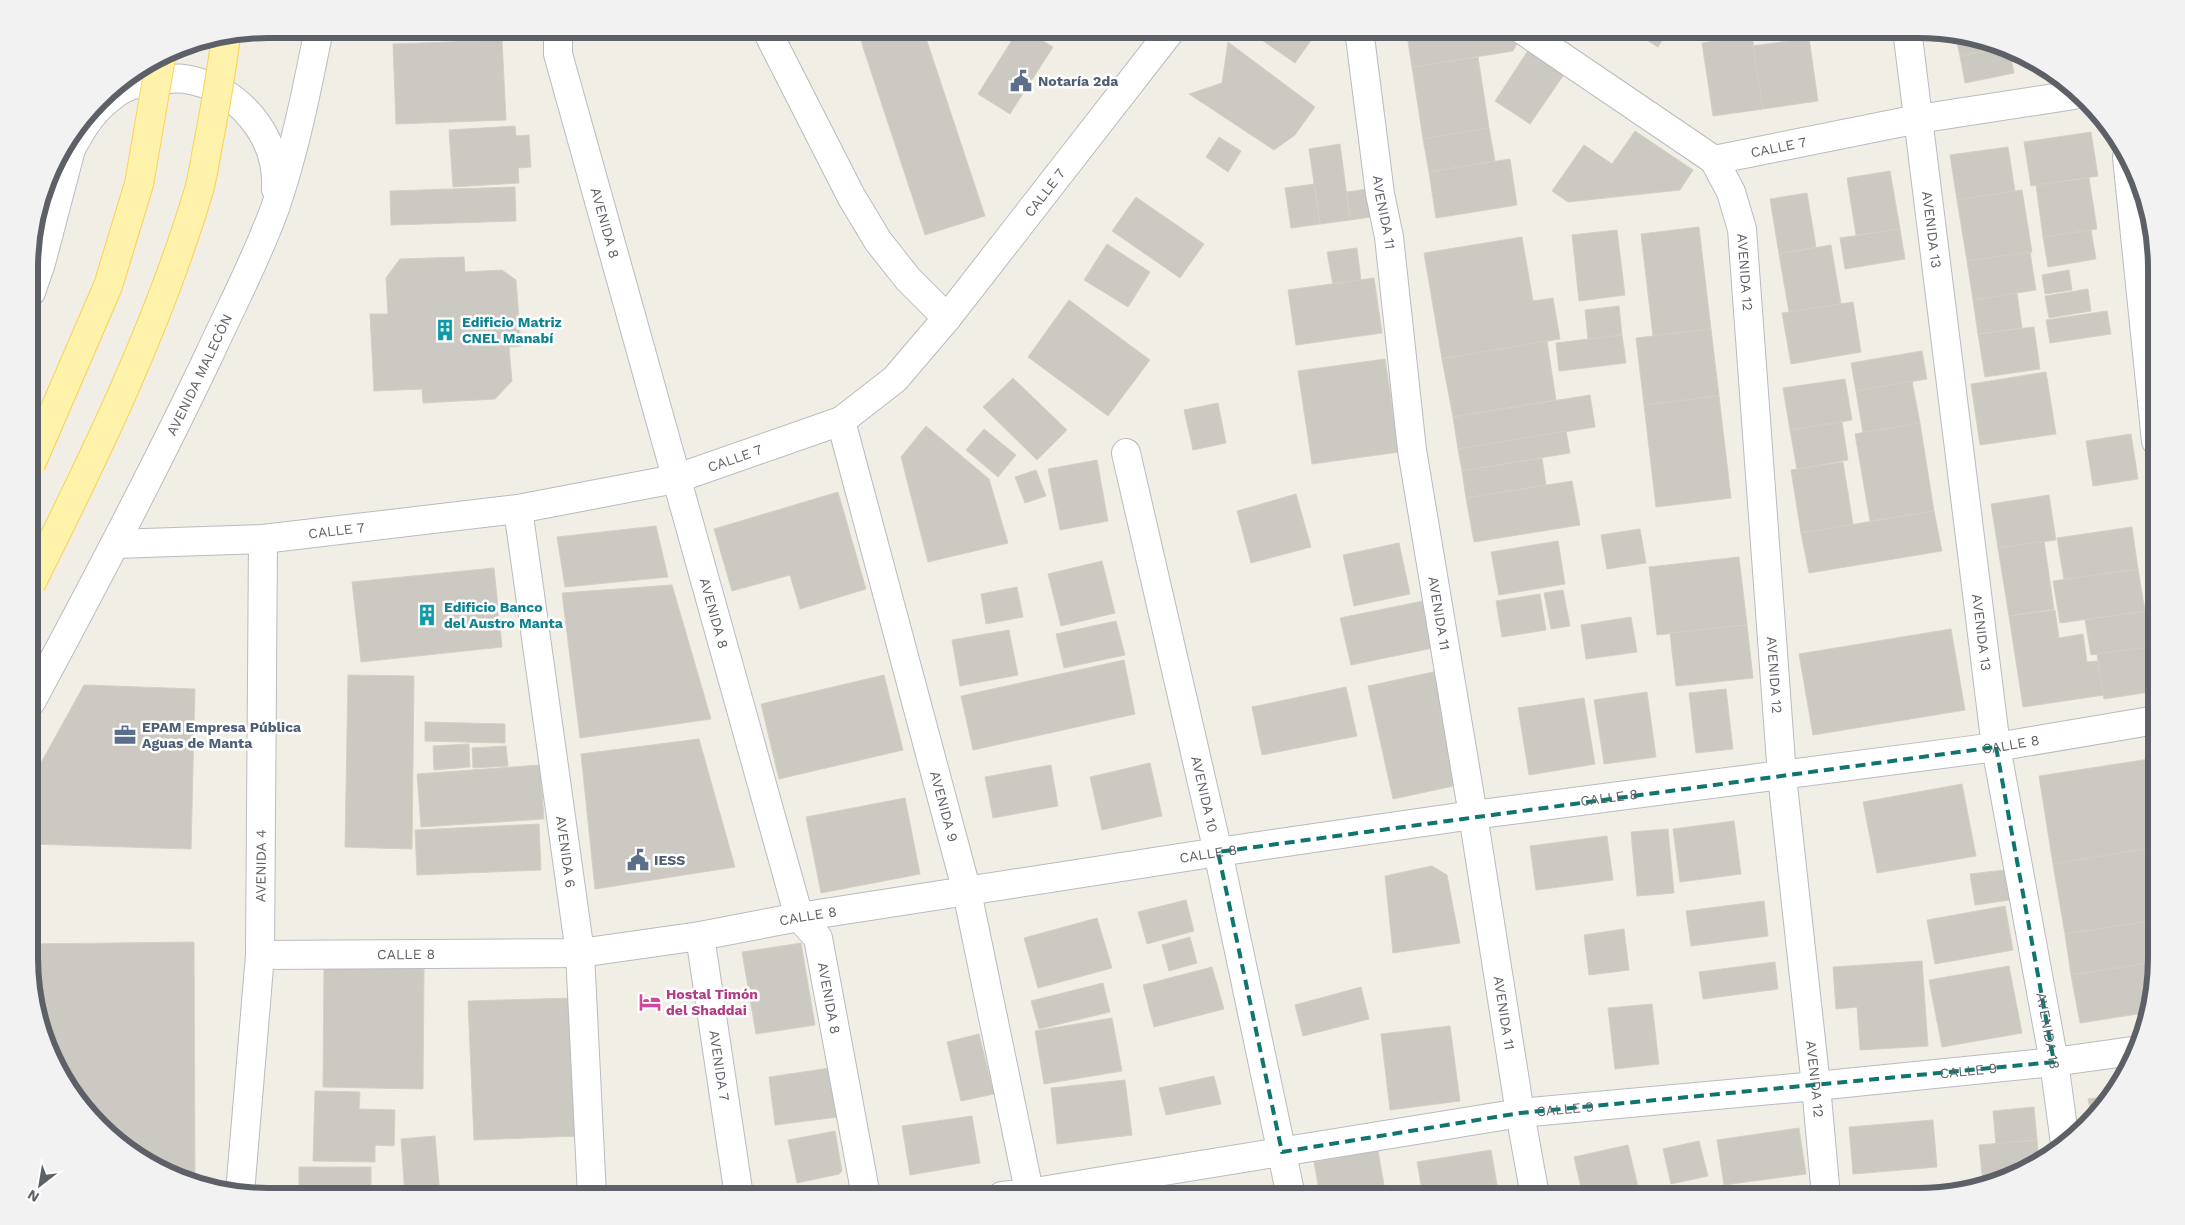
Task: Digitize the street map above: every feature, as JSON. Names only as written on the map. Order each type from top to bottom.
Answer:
[{"type":"main road","points":[[38,570],[81,484],[127,384],[163,296],[200,188],[219,89],[225,41]]},
{"type":"main road","points":[[38,448],[108,286],[139,184],[159,65]]},
{"type":"street","name":"AVENIDA MALECÓN","points":[[38,689],[115,544],[184,407],[275,208],[303,108],[317,38]]},
{"type":"street","name":"AVENIDA 8","points":[[558,38],[558,54],[675,479],[799,917],[818,938],[865,1188]]},
{"type":"street","points":[[771,38],[851,196],[878,241],[908,279],[947,318]]},
{"type":"street","name":"CALLE 7","points":[[115,544],[263,539],[518,509],[675,479],[841,421],[895,378],[947,318],[1165,38]]},
{"type":"street","name":"AVENIDA 11","points":[[1360,38],[1380,194],[1389,237],[1412,450],[1534,1188]]},
{"type":"street","points":[[1534,38],[1714,160]]},
{"type":"street","name":"AVENIDA 13","points":[[1908,38],[1996,747],[2054,1062],[2063,1135]]},
{"type":"street","points":[[120,91],[149,80],[184,79],[218,89],[247,111],[267,139],[277,173],[275,208]]},
{"type":"street","name":"CALLE 7","points":[[1714,160],[1918,119],[2070,96]]},
{"type":"street","points":[[38,272],[71,147]]},
{"type":"street","name":"AVENIDA 12","points":[[1714,160],[1732,192],[1742,229],[1782,776],[1825,1188]]},
{"type":"street","points":[[2129,177],[2148,363]]},
{"type":"street","name":"AVENIDA 9","points":[[841,421],[967,892],[1029,1188]]},
{"type":"street","name":"AVENIDA 10","points":[[1126,453],[1218,852],[1289,1188]]},
{"type":"street","name":"AVENIDA 6","points":[[518,509],[580,952],[592,1188]]},
{"type":"street","name":"AVENIDA 4","points":[[241,1186],[260,955],[263,539]]},
{"type":"street","name":"CALLE 8","points":[[260,955],[580,952],[700,936],[799,917],[1218,852],[1473,816],[1996,747],[2148,721]]},
{"type":"street","name":"AVENIDA 7","points":[[700,936],[738,1188]]},
{"type":"street","name":"CALLE 9","points":[[1071,1188],[1520,1113],[2054,1062],[2127,1052]]},
{"type":"highlighted area","points":[[1996,747],[2054,1062],[1520,1113],[1282,1152],[1218,852]]},
{"type":"building","points":[[861,38],[926,38],[985,216],[925,235]]},
{"type":"building","points":[[1013,38],[1038,38],[1053,47],[1010,114],[978,94]]},
{"type":"building","points":[[1259,38],[1313,38],[1295,63]]},
{"type":"building","points":[[1407,38],[1520,38],[1513,51],[1412,67]]},
{"type":"building","points":[[1644,38],[1664,38],[1658,47]]},
{"type":"building","points":[[1733,38],[1752,38],[1763,109],[1713,116],[1702,43]]},
{"type":"building","points":[[1809,38],[1818,101],[1763,109],[1753,46]]},
{"type":"building","points":[[502,40],[506,120],[396,124],[393,44]]},
{"type":"building","points":[[1957,41],[1991,50],[1960,56]]},
{"type":"building","points":[[1228,42],[1315,107],[1295,135],[1274,150],[1189,94],[1222,83]]},
{"type":"building","points":[[1529,49],[1565,73],[1530,124],[1495,101]]},
{"type":"building","points":[[1991,50],[2011,57],[2014,73],[1965,83],[1960,56]]},
{"type":"building","points":[[1478,57],[1489,128],[1423,139],[1412,67]]},
{"type":"building","points":[[515,126],[516,136],[529,135],[531,167],[518,168],[519,183],[453,187],[449,130]]},
{"type":"building","points":[[1489,128],[1495,161],[1429,172],[1423,139]]},
{"type":"building","points":[[1635,131],[1693,170],[1680,190],[1568,202],[1552,191],[1584,145],[1612,164]]},
{"type":"building","points":[[2091,132],[2098,176],[2031,186],[2024,142]]},
{"type":"building","points":[[1219,137],[1241,151],[1228,172],[1206,157]]},
{"type":"building","points":[[1340,144],[1350,220],[1320,224],[1309,149]]},
{"type":"building","points":[[2008,147],[2015,191],[1957,200],[1950,155]]},
{"type":"building","points":[[1510,159],[1517,205],[1436,218],[1429,172]]},
{"type":"building","points":[[1890,171],[1900,229],[1856,235],[1847,178]]},
{"type":"building","points":[[2089,178],[2097,229],[2043,237],[2036,185]]},
{"type":"building","points":[[1314,184],[1320,224],[1291,228],[1285,188]]},
{"type":"building","points":[[515,187],[516,221],[391,225],[390,191]]},
{"type":"building","points":[[1367,189],[1371,217],[1350,220],[1347,192]]},
{"type":"building","points":[[2022,190],[2032,252],[1967,261],[1957,200]]},
{"type":"building","points":[[1807,193],[1816,247],[1779,254],[1770,199]]},
{"type":"building","points":[[1136,197],[1204,244],[1180,278],[1112,231]]},
{"type":"building","points":[[1699,227],[1711,329],[1653,336],[1641,234]]},
{"type":"building","points":[[1900,229],[1905,259],[1845,269],[1840,238]]},
{"type":"building","points":[[1617,230],[1625,295],[1579,301],[1572,235]]},
{"type":"building","points":[[2091,230],[2096,259],[2048,267],[2043,237]]},
{"type":"building","points":[[1522,237],[1533,301],[1553,298],[1560,339],[1442,359],[1424,253]]},
{"type":"building","points":[[1107,244],[1150,272],[1128,307],[1084,280]]},
{"type":"building","points":[[1831,245],[1841,304],[1789,312],[1779,254]]},
{"type":"building","points":[[1357,248],[1361,280],[1333,285],[1327,252]]},
{"type":"building","points":[[2030,252],[2036,290],[1973,300],[1967,261]]},
{"type":"building","name":"Edificio Matriz CNEL Manabí","points":[[464,257],[465,272],[502,270],[516,280],[521,346],[509,347],[512,381],[495,399],[423,403],[422,389],[374,391],[370,314],[388,314],[386,278],[400,259]]},
{"type":"building","points":[[2069,270],[2072,290],[2045,294],[2042,275]]},
{"type":"building","points":[[1374,278],[1382,333],[1296,345],[1288,290]]},
{"type":"building","points":[[2088,289],[2091,311],[2049,318],[2045,296]]},
{"type":"building","points":[[2017,293],[2022,328],[1978,334],[1973,300]]},
{"type":"building","points":[[1069,300],[1150,360],[1108,416],[1028,357]]},
{"type":"building","points":[[1853,302],[1861,352],[1791,364],[1782,313]]},
{"type":"building","points":[[1619,306],[1622,335],[1588,339],[1585,310]]},
{"type":"building","points":[[2107,311],[2111,334],[2050,343],[2046,320]]},
{"type":"building","points":[[2034,327],[2040,369],[1985,377],[1978,334]]},
{"type":"building","points":[[1711,329],[1719,396],[1644,405],[1636,338]]},
{"type":"building","points":[[1622,335],[1626,363],[1559,371],[1556,343]]},
{"type":"building","points":[[1547,341],[1556,400],[1453,417],[1442,359]]},
{"type":"building","points":[[1922,351],[1927,379],[1856,391],[1851,363]]},
{"type":"building","points":[[1385,359],[1399,452],[1312,464],[1298,371]]},
{"type":"building","points":[[2046,372],[2056,434],[1980,445],[1971,384]]},
{"type":"building","points":[[1013,378],[1067,430],[1037,460],[983,407]]},
{"type":"building","points":[[1845,379],[1852,420],[1790,430],[1783,388]]},
{"type":"building","points":[[1912,381],[1920,423],[1863,433],[1856,391]]},
{"type":"building","points":[[1590,395],[1595,427],[1458,449],[1453,417]]},
{"type":"building","points":[[1719,396],[1731,498],[1656,507],[1644,405]]},
{"type":"building","points":[[1218,403],[1226,443],[1193,450],[1184,410]]},
{"type":"building","points":[[1842,422],[1848,460],[1797,469],[1790,430]]},
{"type":"building","points":[[1920,423],[1934,511],[1870,521],[1855,434]]},
{"type":"building","points":[[926,426],[989,479],[1008,543],[928,562],[901,457]]},
{"type":"building","points":[[984,429],[1016,455],[998,477],[966,450]]},
{"type":"building","points":[[1566,431],[1570,453],[1462,471],[1458,449]]},
{"type":"building","points":[[2131,434],[2138,479],[2093,486],[2086,441]]},
{"type":"building","points":[[1542,458],[1546,485],[1466,498],[1462,471]]},
{"type":"building","points":[[1097,460],[1108,521],[1060,530],[1048,469]]},
{"type":"building","points":[[1843,462],[1853,524],[1801,533],[1791,470]]},
{"type":"building","points":[[1036,470],[1046,496],[1025,503],[1015,477]]},
{"type":"building","points":[[1572,481],[1580,525],[1474,542],[1466,498]]},
{"type":"building","points":[[838,492],[866,589],[800,609],[790,575],[732,591],[714,529]]},
{"type":"building","points":[[1296,494],[1311,547],[1251,563],[1237,511]]},
{"type":"building","points":[[2049,495],[2056,540],[1998,548],[1991,504]]},
{"type":"building","points":[[1934,511],[1942,551],[1809,573],[1801,533]]},
{"type":"building","points":[[656,526],[668,577],[565,587],[557,537]]},
{"type":"building","points":[[2132,527],[2138,569],[2064,580],[2057,538]]},
{"type":"building","points":[[1640,529],[1646,563],[1607,569],[1601,535]]},
{"type":"building","points":[[1558,541],[1565,584],[1499,595],[1491,552]]},
{"type":"building","points":[[2044,541],[2054,609],[2009,616],[1998,548]]},
{"type":"building","points":[[1399,543],[1410,594],[1354,606],[1343,555]]},
{"type":"building","points":[[1739,557],[1747,625],[1657,635],[1649,567]]},
{"type":"building","points":[[1102,561],[1115,613],[1061,626],[1048,574]]},
{"type":"building","name":"Edificio Banco del Austro Manta","points":[[494,568],[502,647],[361,662],[352,582]]},
{"type":"building","points":[[2138,569],[2145,611],[2060,623],[2053,581]]},
{"type":"building","points":[[672,585],[711,719],[580,738],[562,593]]},
{"type":"building","points":[[1017,587],[1023,617],[986,624],[981,594]]},
{"type":"building","points":[[1563,590],[1570,626],[1551,629],[1544,593]]},
{"type":"building","points":[[1540,594],[1546,630],[1502,637],[1496,601]]},
{"type":"building","points":[[1423,601],[1433,648],[1351,665],[1340,618]]},
{"type":"building","points":[[2055,610],[2059,638],[2083,634],[2087,662],[2098,661],[2104,695],[2023,707],[2009,616]]},
{"type":"building","points":[[2145,611],[2148,647],[2091,655],[2085,620]]},
{"type":"building","points":[[1631,617],[1637,652],[1586,659],[1581,625]]},
{"type":"building","points":[[1116,621],[1125,655],[1064,668],[1056,634]]},
{"type":"building","points":[[1747,625],[1753,678],[1676,686],[1670,633]]},
{"type":"building","points":[[1951,629],[1965,710],[1813,735],[1799,654]]},
{"type":"building","points":[[1009,630],[1018,675],[960,686],[952,640]]},
{"type":"building","points":[[2148,647],[2148,692],[2104,699],[2097,654]]},
{"type":"building","points":[[1124,660],[1135,714],[973,750],[961,696]]},
{"type":"building","points":[[1438,671],[1463,784],[1393,799],[1368,686]]},
{"type":"building","points":[[348,675],[414,676],[412,849],[345,847]]},
{"type":"building","points":[[884,675],[903,750],[779,779],[761,704]]},
{"type":"building","name":"EPAM Empresa Pública Aguas de Manta","points":[[84,685],[195,689],[191,849],[38,844],[38,768]]},
{"type":"building","points":[[1346,687],[1357,736],[1262,755],[1252,707]]},
{"type":"building","points":[[1726,689],[1733,749],[1696,753],[1689,693]]},
{"type":"building","points":[[1647,692],[1656,757],[1604,764],[1594,700]]},
{"type":"building","points":[[1584,698],[1595,764],[1529,775],[1518,708]]},
{"type":"building","points":[[425,722],[505,724],[505,743],[425,741]]},
{"type":"building","points":[[699,739],[735,867],[595,889],[581,754]]},
{"type":"building","points":[[469,744],[470,767],[434,770],[433,746]]},
{"type":"building","points":[[506,746],[508,766],[473,768],[472,748]]},
{"type":"building","points":[[2148,759],[2148,848],[2053,864],[2039,776]]},
{"type":"building","points":[[1150,763],[1162,816],[1102,830],[1090,777]]},
{"type":"building","points":[[540,765],[544,819],[421,827],[417,774]]},
{"type":"building","points":[[1051,765],[1058,806],[993,818],[985,777]]},
{"type":"building","points":[[1962,784],[1976,856],[1877,873],[1863,802]]},
{"type":"building","points":[[905,798],[920,874],[821,893],[806,817]]},
{"type":"building","points":[[1734,821],[1741,874],[1680,882],[1673,829]]},
{"type":"building","points":[[539,824],[541,870],[417,875],[415,830]]},
{"type":"building","points":[[1668,829],[1674,893],[1637,896],[1631,832]]},
{"type":"building","points":[[1607,836],[1613,880],[1536,890],[1530,846]]},
{"type":"building","points":[[2148,848],[2148,921],[2065,934],[2053,864]]},
{"type":"building","points":[[1432,866],[1447,875],[1460,943],[1393,953],[1385,876]]},
{"type":"building","points":[[2005,870],[2010,900],[1975,905],[1970,874]]},
{"type":"building","points":[[1186,900],[1194,931],[1147,944],[1138,912]]},
{"type":"building","points":[[1764,901],[1768,936],[1691,946],[1686,911]]},
{"type":"building","points":[[2005,906],[2013,950],[1935,964],[1927,920]]},
{"type":"building","points":[[1097,918],[1112,968],[1038,988],[1024,938]]},
{"type":"building","points":[[2148,921],[2148,963],[2071,975],[2065,934]]},
{"type":"building","points":[[1624,929],[1629,970],[1589,975],[1584,935]]},
{"type":"building","points":[[1190,937],[1197,963],[1169,971],[1162,945]]},
{"type":"building","points":[[194,942],[195,1175],[152,1157],[127,1140],[105,1120],[76,1085],[55,1046],[45,1017],[39,988],[38,944]]},
{"type":"building","points":[[801,943],[815,1025],[756,1034],[742,952]]},
{"type":"building","points":[[1922,961],[1928,1046],[1860,1050],[1857,1007],[1836,1009],[1833,967]]},
{"type":"building","points":[[1775,962],[1778,989],[1703,999],[1699,972]]},
{"type":"building","points":[[2148,963],[2146,988],[2141,1014],[2080,1023],[2071,975]]},
{"type":"building","points":[[2009,966],[2022,1033],[1942,1047],[1929,980]]},
{"type":"building","points":[[324,967],[424,969],[423,1089],[323,1087]]},
{"type":"building","points":[[1212,967],[1224,1009],[1154,1027],[1143,985]]},
{"type":"building","points":[[1103,983],[1110,1012],[1039,1029],[1031,1001]]},
{"type":"building","points":[[1361,987],[1369,1019],[1303,1036],[1295,1005]]},
{"type":"building","points":[[572,998],[578,1136],[474,1140],[468,1001]]},
{"type":"building","points":[[1652,1004],[1659,1064],[1615,1069],[1608,1008]]},
{"type":"building","points":[[1112,1018],[1122,1071],[1044,1084],[1035,1031]]},
{"type":"building","points":[[1450,1026],[1460,1101],[1390,1110],[1381,1034]]},
{"type":"building","points":[[979,1034],[994,1094],[961,1101],[947,1042]]},
{"type":"building","points":[[830,1068],[838,1117],[775,1125],[769,1077]]},
{"type":"building","points":[[1214,1076],[1221,1104],[1166,1115],[1159,1088]]},
{"type":"building","points":[[1125,1080],[1132,1135],[1057,1144],[1051,1088]]},
{"type":"building","points":[[315,1091],[360,1092],[359,1109],[395,1110],[394,1146],[375,1145],[375,1162],[313,1161]]},
{"type":"building","points":[[2100,1097],[2090,1109],[2088,1099]]},
{"type":"building","points":[[2034,1107],[2037,1140],[1996,1144],[1993,1111]]},
{"type":"building","points":[[972,1116],[980,1163],[910,1175],[902,1126]]},
{"type":"building","points":[[1933,1120],[1937,1167],[1853,1174],[1849,1127]]},
{"type":"building","points":[[1799,1128],[1806,1174],[1724,1185],[1717,1140]]},
{"type":"building","points":[[835,1131],[842,1171],[839,1174],[797,1183],[788,1140]]},
{"type":"building","points":[[435,1136],[439,1188],[404,1188],[401,1139]]},
{"type":"building","points":[[2037,1140],[2038,1153],[2006,1170],[1982,1174],[1979,1145]]},
{"type":"building","points":[[1699,1141],[1708,1176],[1671,1184],[1663,1149]]},
{"type":"building","points":[[1628,1145],[1638,1188],[1581,1188],[1574,1157]]},
{"type":"building","points":[[1491,1150],[1498,1188],[1422,1188],[1417,1162]]},
{"type":"building","points":[[1378,1151],[1385,1188],[1319,1188],[1314,1162]]},
{"type":"building","points":[[299,1167],[371,1167],[371,1188],[299,1188]]},
{"type":"building","points":[[1999,1172],[1982,1178],[1982,1174]]},
{"type":"place","name":"Notaría 2da","points":[[1021,81]]},
{"type":"place","name":"Edificio Matriz CNEL Manabí","points":[[445,330]]},
{"type":"place","name":"Edificio Banco del Austro Manta","points":[[427,615]]},
{"type":"place","name":"EPAM Empresa Pública Aguas de Manta","points":[[125,735]]},
{"type":"place","name":"IESS","points":[[638,860]]},
{"type":"place","name":"Hostal Timón del Shaddai","points":[[650,1002]]}]
